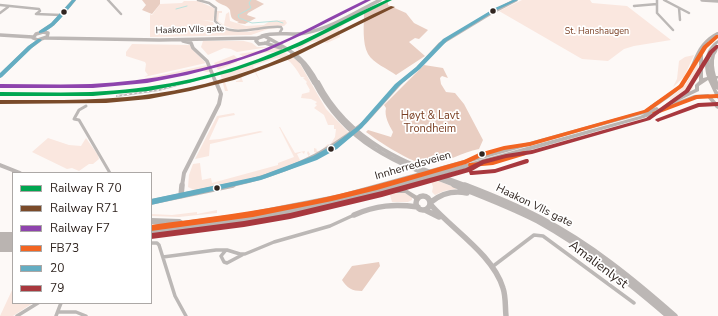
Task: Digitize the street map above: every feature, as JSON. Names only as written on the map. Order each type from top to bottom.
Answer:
[{"type":"highway","points":[[696,60],[701,56],[708,44],[718,35]]},
{"type":"highway","points":[[646,111],[681,86],[689,75],[696,60],[695,58],[702,45],[718,35]]},
{"type":"highway","points":[[717,97],[708,73],[706,62],[710,49],[718,41]]},
{"type":"highway","points":[[718,47],[713,54],[711,64],[712,75],[718,88]]},
{"type":"highway","points":[[701,56],[704,80]]},
{"type":"highway","points":[[718,77],[704,80],[697,85],[697,90],[707,96],[718,107]]},
{"type":"highway","name":"Innherredsveien","points":[[152,228],[194,225],[268,216],[362,195],[445,167],[653,110],[697,90]]},
{"type":"highway","name":"Innherredsveien","points":[[152,233],[281,209],[453,170],[636,119],[694,97],[717,97]]},
{"type":"highway","points":[[362,195],[399,190],[409,192],[416,200]]},
{"type":"highway","points":[[152,221],[194,225]]},
{"type":"highway","points":[[152,237],[194,225]]},
{"type":"highway","points":[[0,235],[12,235]]},
{"type":"highway","points":[[0,240],[12,239]]},
{"type":"highway","points":[[0,245],[12,245]]},
{"type":"highway","points":[[0,249],[12,249]]},
{"type":"main road","points":[[0,76],[30,47],[45,38],[53,24],[74,0]]},
{"type":"main road","points":[[256,42],[259,37],[274,32],[296,34],[311,32],[380,0]]},
{"type":"main road","points":[[152,202],[273,174],[315,158],[345,140],[366,122],[397,84],[418,68],[440,44],[491,13],[516,0]]},
{"type":"main road","points":[[702,0],[718,1]]},
{"type":"main road","points":[[15,36],[36,34],[53,24]]},
{"type":"main road","name":"Haakon VIIs gate","points":[[41,32],[68,38]]},
{"type":"main road","points":[[265,44],[274,32]]},
{"type":"main road","points":[[30,47],[36,34]]},
{"type":"main road","points":[[0,35],[40,40]]},
{"type":"main road","name":"Haakon VIIs gate","points":[[45,38],[157,42],[238,40],[256,42],[282,48],[300,61],[334,115],[350,131],[368,145],[409,167],[530,217],[576,244],[622,278],[668,316]]},
{"type":"main road","name":"Haakon VIIs gate","points":[[122,40],[269,38],[292,50],[304,60],[337,113],[353,129],[371,143],[412,164],[500,199],[556,227],[610,263],[676,316]]},
{"type":"main road","points":[[181,196],[184,173],[221,99],[220,91],[207,61],[191,44],[183,41]]},
{"type":"main road","points":[[196,50],[196,43],[200,41]]},
{"type":"main road","points":[[0,165],[18,172]]},
{"type":"main road","points":[[424,209],[428,208],[440,194],[452,191],[486,198]]},
{"type":"main road","points":[[406,205],[424,197],[427,198],[439,217]]},
{"type":"main road","points":[[416,200],[418,207]]},
{"type":"main road","points":[[354,215],[375,206],[390,204],[418,207],[439,217],[479,252],[492,267],[502,286],[506,316]]},
{"type":"street","points":[[108,0],[121,14]]},
{"type":"street","points":[[198,0],[209,3],[216,8],[215,21],[220,27],[244,31],[274,26],[281,27],[282,29],[280,32]]},
{"type":"street","points":[[657,0],[657,13],[673,30]]},
{"type":"street","points":[[664,0],[689,13]]},
{"type":"street","points":[[634,6],[657,4]]},
{"type":"street","points":[[0,5],[40,9],[36,14],[61,15]]},
{"type":"street","points":[[0,13],[8,7]]},
{"type":"street","points":[[679,8],[680,20]]},
{"type":"street","points":[[86,106],[75,114],[74,119],[80,120],[109,172]]},
{"type":"street","points":[[226,250],[221,256],[224,262],[227,263],[274,242],[330,226],[354,215]]},
{"type":"street","name":"Amalienlyst","points":[[492,267],[534,235],[543,236],[634,303]]},
{"type":"street","points":[[152,243],[157,243],[163,257],[174,296],[186,316]]},
{"type":"street","points":[[163,257],[226,250],[242,255]]},
{"type":"street","points":[[625,303],[627,298]]},
{"type":"street","points":[[17,316],[36,304]]},
{"type":"street","points":[[61,304],[57,314],[76,312],[83,313],[86,316]]},
{"type":"green space","points":[[142,0],[160,0],[160,4],[152,14],[142,10],[146,5]]},
{"type":"green space","points":[[215,0],[256,0],[264,4],[248,13],[247,15],[256,18],[245,24],[237,23],[239,22],[232,18],[230,10]]},
{"type":"green space","name":"St. Hanshaugen","points":[[522,0],[590,0],[592,3],[627,6],[671,40],[624,49],[608,61],[582,59],[499,11]]},
{"type":"green space","points":[[184,1],[198,1],[214,8],[215,12],[213,21],[202,20],[213,22],[214,24],[209,28],[248,32],[272,27],[280,28],[268,29],[251,35],[150,37],[150,14],[152,15],[160,4],[182,3]]},
{"type":"green space","points":[[388,2],[388,5],[406,13],[414,23],[428,30],[419,39],[415,38],[409,42],[425,56],[396,75],[370,57],[366,50],[364,39],[364,13]]},
{"type":"green space","points":[[217,11],[222,11],[222,13],[219,13],[218,21],[224,25],[216,20]]},
{"type":"green space","points":[[229,12],[230,21],[246,26],[264,25],[270,21],[285,20],[287,23],[284,26],[240,30],[224,25],[226,14]]},
{"type":"green space","points":[[347,22],[339,29],[340,37],[327,43],[315,41],[305,45],[299,50],[294,47]]},
{"type":"green space","points":[[203,41],[244,41],[252,43],[257,47],[269,47],[237,52],[224,48],[208,55],[201,47]]},
{"type":"green space","points":[[132,44],[190,45],[206,63],[144,77],[148,75],[145,71],[145,62],[126,56],[126,52]]},
{"type":"green space","points":[[276,48],[282,50],[244,57],[239,54]]},
{"type":"green space","points":[[285,52],[299,62],[326,109],[350,134],[318,154],[314,152],[314,148],[319,152],[328,144],[330,145],[335,137],[336,129],[334,129],[334,125],[328,125],[324,115],[314,108],[317,105],[315,104],[317,102],[311,99],[301,98],[302,94],[310,92],[306,83],[307,82],[303,78],[305,77],[301,77],[286,59],[275,59],[253,66],[261,83],[253,69],[240,73],[243,82],[236,82],[240,80],[239,75],[224,79],[228,91],[225,91],[220,73],[258,62]]},
{"type":"green space","points":[[234,55],[238,59],[237,62],[218,70],[214,63]]},
{"type":"green space","points":[[694,55],[684,77],[673,87],[677,79],[679,61],[685,57]]},
{"type":"green space","points":[[698,61],[699,77],[692,85],[693,88],[690,92],[671,100],[669,99],[686,84]]},
{"type":"green space","points":[[207,65],[211,72],[206,72],[200,69],[111,86]]},
{"type":"green space","name":"Høyt & Lavt Trondheim","points":[[424,65],[443,68],[448,78],[442,76],[440,78],[441,84],[446,92],[455,93],[464,104],[483,140],[479,149],[442,162],[423,164],[397,152],[366,132],[368,130],[391,137],[393,132],[387,120],[386,108],[384,105]]},
{"type":"green space","points":[[234,113],[235,115],[219,118],[209,140],[260,131],[263,132],[210,144],[209,156],[195,159],[217,116]]},
{"type":"green space","points":[[279,127],[295,153],[305,151],[304,154],[302,152],[297,154],[300,160],[308,158],[261,176],[196,191],[188,187],[189,175],[193,164],[200,163],[202,180],[211,178],[212,183],[278,165],[278,163],[294,157]]},
{"type":"green space","points":[[48,138],[69,145],[81,146],[86,138],[98,155],[99,159],[93,164],[89,164],[79,171],[72,168],[67,169],[32,152]]},
{"type":"green space","points":[[436,180],[456,189],[444,191],[435,195],[432,192],[433,187],[431,181]]},
{"type":"green space","points":[[403,192],[412,197],[412,200],[408,202],[392,202],[390,195],[382,196],[382,194]]},
{"type":"green space","points":[[217,210],[217,213],[179,217],[152,216],[152,214],[172,215],[197,212],[197,214]]},
{"type":"green space","points":[[379,262],[380,266],[362,291],[350,288],[342,280],[352,266]]},
{"type":"green space","points":[[12,290],[12,304],[31,304],[13,316],[0,316]]},
{"type":"waterway","points":[[251,0],[249,3],[251,8],[238,15],[239,18],[252,23],[277,21],[283,23]]},
{"type":"waterway","points":[[176,9],[187,6]]},
{"type":"railway","points":[[117,96],[159,90],[195,80]]},
{"type":"transit line","name":"20","points":[[41,32],[53,24],[74,0]]},
{"type":"transit line","points":[[0,94],[93,94],[148,89],[189,81],[229,71],[285,51],[390,0]]},
{"type":"transit line","name":"20","points":[[152,202],[261,178],[315,158],[335,147],[360,127],[397,85],[418,68],[445,40],[496,9],[516,0]]},
{"type":"transit line","name":"FB73","points":[[152,228],[253,214],[332,199],[466,162],[479,155],[504,148],[530,144],[646,111],[681,86],[705,47],[718,36]]},
{"type":"transit line","name":"20","points":[[0,76],[30,47],[40,40]]},
{"type":"transit line","name":"79","points":[[152,236],[244,224],[290,216],[382,194],[468,170],[482,162],[532,152],[648,119],[687,91],[711,52],[718,46]]},
{"type":"transit line","name":"FB73","points":[[655,113],[696,97],[718,96]]},
{"type":"transit line","name":"79","points":[[658,120],[698,105],[718,104]]},
{"type":"transit line","name":"FB73","points":[[471,165],[493,163],[524,153]]},
{"type":"transit line","name":"79","points":[[472,173],[495,171],[526,161]]},
{"type":"rail line","name":"F7","points":[[0,86],[93,86],[147,81],[187,74],[227,63],[265,50],[292,39],[369,0]]},
{"type":"rail line","name":"R71","points":[[0,102],[106,101],[170,94],[232,78],[288,58],[393,7]]}]
